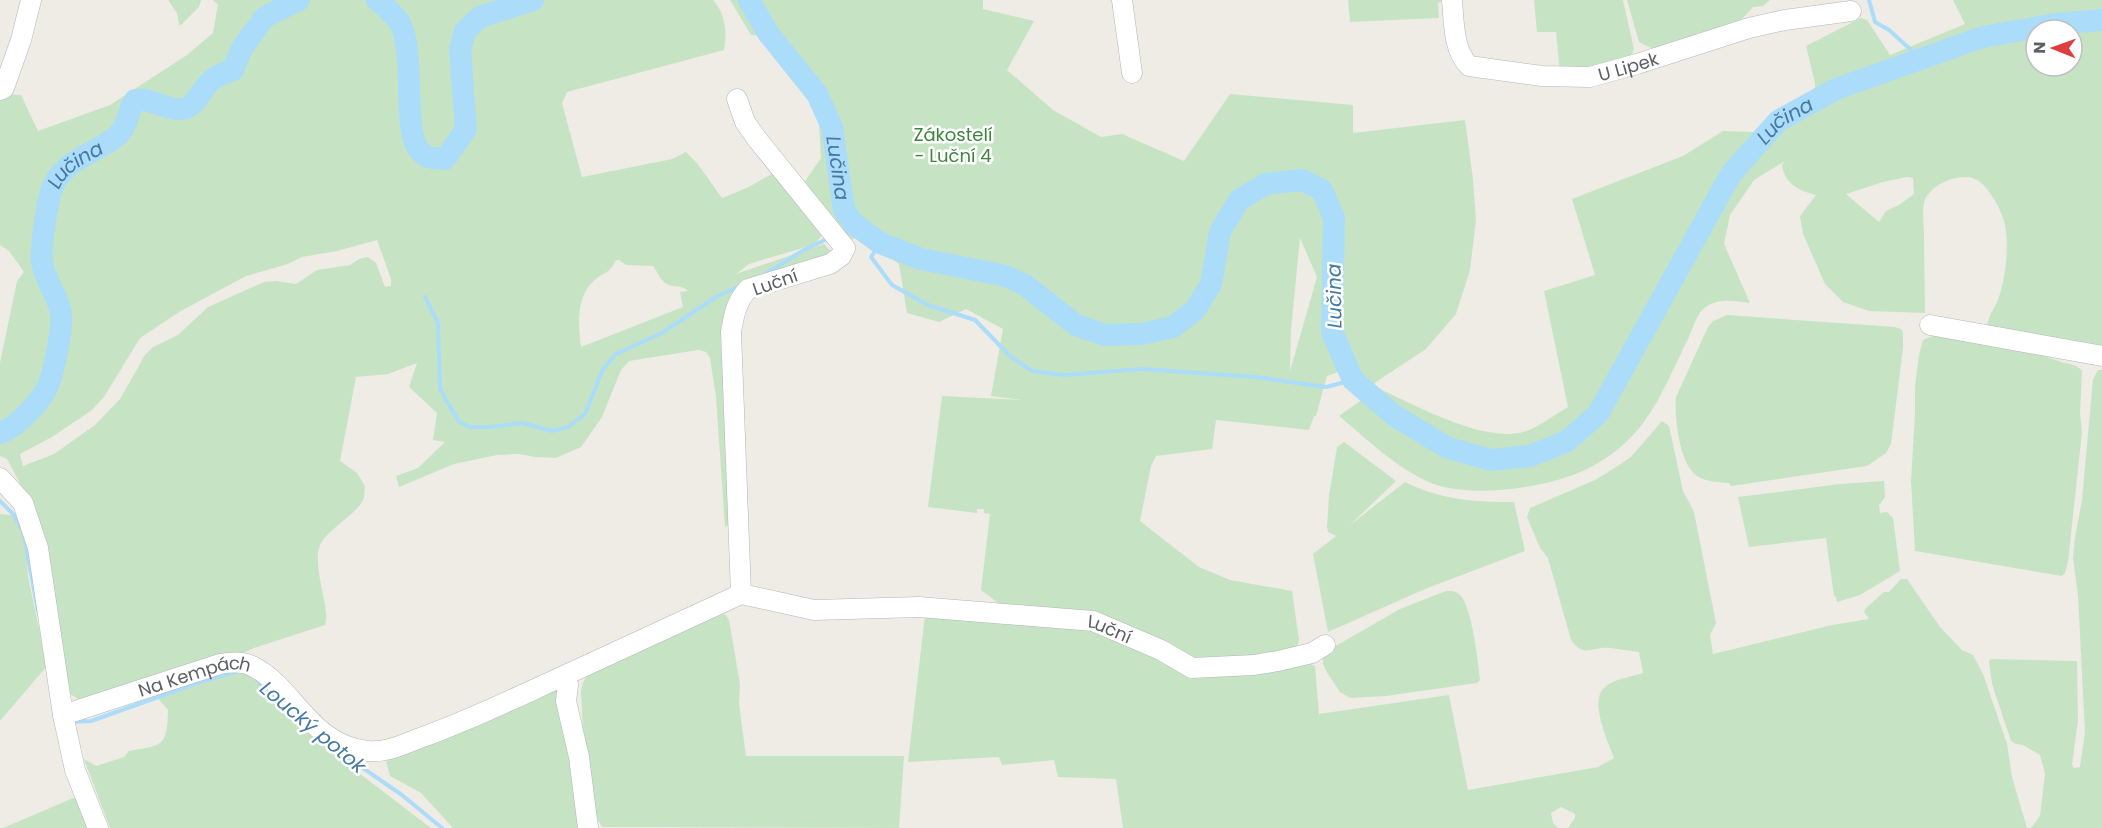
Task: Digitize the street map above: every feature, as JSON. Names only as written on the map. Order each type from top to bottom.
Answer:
[{"type":"street","points":[[0,90],[4,88],[21,40],[31,0]]},
{"type":"street","points":[[1122,0],[1132,73]]},
{"type":"street","name":"U Lipek","points":[[1452,0],[1459,50],[1468,66],[1542,76],[1590,77],[1749,28],[1785,20],[1851,11]]},
{"type":"street","name":"Luční","points":[[737,99],[745,122],[757,139],[845,248],[841,256],[830,264],[748,289],[740,297],[735,309],[731,332],[741,594],[814,610],[920,607],[1093,621],[1161,650],[1192,668],[1278,662],[1312,653],[1325,645]]},
{"type":"street","points":[[1930,325],[2102,356]]},
{"type":"street","points":[[0,478],[23,502],[38,548],[63,715],[75,770],[98,828]]},
{"type":"street","points":[[588,828],[579,757],[566,701],[568,685],[559,678],[741,594]]},
{"type":"street","name":"Na Kempách","points":[[63,715],[220,664],[243,663],[251,665],[274,682],[320,730],[350,747],[369,751],[390,749],[460,723],[559,678]]},
{"type":"green space","points":[[168,0],[201,0],[199,7],[179,25],[177,13]]},
{"type":"green space","name":"Zákostelí - Luční 4","points":[[212,0],[713,0],[721,11],[724,24],[724,50],[567,92],[562,103],[582,177],[672,159],[686,152],[697,163],[722,198],[749,187],[773,173],[804,183],[821,158],[818,106],[778,38],[751,35],[730,0],[983,0],[983,9],[1034,21],[1007,70],[1053,110],[1101,137],[1122,134],[1184,161],[1230,94],[1353,105],[1353,133],[1465,120],[1476,220],[1470,270],[1456,314],[1426,349],[1376,382],[1367,391],[1353,380],[1352,367],[1327,376],[1316,416],[1309,430],[1216,420],[1212,449],[1156,456],[1151,466],[1140,521],[1199,567],[1230,580],[1292,591],[1299,640],[1295,655],[1315,666],[1319,714],[1449,695],[1468,790],[1598,767],[1614,758],[1601,723],[1599,695],[1611,683],[1643,673],[1639,652],[1610,648],[1585,650],[1580,649],[1571,640],[1548,558],[1540,548],[1527,517],[1530,508],[1595,480],[1631,457],[1662,421],[1669,426],[1683,491],[1694,512],[1716,623],[1710,635],[1713,654],[1832,625],[1869,619],[1864,612],[1866,608],[1884,592],[1889,592],[1901,579],[1907,579],[1940,627],[1962,650],[1973,655],[1983,674],[2007,744],[2012,777],[2027,828],[1568,828],[1575,814],[1561,807],[1551,813],[1553,823],[1558,828],[1123,828],[1116,779],[1058,777],[1054,760],[1002,765],[999,757],[908,762],[925,615],[1093,621],[1006,609],[981,590],[990,514],[984,513],[984,509],[977,509],[977,513],[928,507],[942,396],[1023,400],[991,396],[1003,329],[966,309],[939,322],[907,313],[899,264],[862,237],[844,241],[824,231],[816,244],[749,264],[736,274],[824,244],[831,252],[822,260],[729,300],[736,521],[725,527],[716,397],[710,358],[706,352],[698,350],[629,361],[621,370],[602,417],[581,447],[556,458],[519,454],[497,455],[454,464],[399,487],[396,476],[418,468],[445,442],[433,440],[437,413],[409,387],[417,363],[388,374],[356,377],[340,461],[357,473],[365,486],[364,495],[354,512],[327,536],[319,548],[318,567],[326,610],[325,625],[239,655],[86,701],[78,699],[67,692],[35,512],[7,459],[0,456],[0,363],[17,281],[24,272],[9,251],[0,245],[0,97],[3,94],[21,95],[38,131],[110,105],[187,55],[213,33],[218,4]],"holes":[[[1300,238],[1317,277],[1290,371],[1291,330]],[[377,240],[391,279],[391,286],[385,287],[376,263],[368,257],[359,259],[350,265],[317,270],[296,284],[264,282],[208,307],[178,335],[153,347],[145,355],[120,399],[95,425],[54,454],[23,466],[20,454],[52,437],[92,410],[104,397],[140,338],[179,312],[246,276],[288,264],[302,257],[337,251]],[[616,260],[626,265],[653,266],[665,283],[688,291],[680,292],[683,307],[581,347],[579,320],[585,293],[589,285],[609,270]]]},
{"type":"green space","points":[[1348,0],[1443,0],[1438,3],[1439,18],[1350,22]]},
{"type":"green space","points":[[1534,0],[1623,0],[1634,49],[1630,60],[1560,73],[1556,32],[1537,32]]},
{"type":"green space","points":[[1627,0],[1770,0],[1763,6],[1753,7],[1741,20],[1658,48],[1651,48],[1639,42]]},
{"type":"green space","points":[[1953,0],[2102,0],[2102,348],[1987,326],[1999,297],[2003,280],[2007,252],[2006,234],[2004,220],[1996,202],[1988,190],[1973,178],[1948,180],[1932,190],[1924,203],[1925,313],[1869,311],[1843,302],[1825,284],[1803,234],[1800,216],[1816,195],[1798,188],[1789,181],[1783,171],[1782,165],[1785,161],[1754,180],[1730,215],[1724,244],[1750,303],[1719,302],[1702,310],[1650,413],[1626,442],[1598,463],[1556,481],[1534,486],[1489,491],[1448,488],[1431,483],[1406,470],[1339,416],[1378,388],[1449,421],[1489,432],[1507,434],[1534,428],[1568,407],[1544,291],[1595,275],[1572,199],[1683,156],[1723,131],[1754,132],[1815,91],[1806,46],[1861,18],[1867,20],[1890,55],[1965,24]],"holes":[[[1913,178],[1914,194],[1886,211],[1879,222],[1846,194],[1883,182]]]},
{"type":"green space","points":[[1727,315],[1901,329],[1903,348],[1891,444],[1886,453],[1867,466],[1731,486],[1729,483],[1708,481],[1697,476],[1691,470],[1682,451],[1677,427],[1676,397],[1708,327],[1713,321]]},
{"type":"green space","points":[[1935,335],[2030,352],[2075,365],[2082,371],[2080,413],[2082,432],[2068,562],[2062,576],[1915,551],[1911,481],[1915,386],[1923,340]]},
{"type":"green space","points":[[2098,370],[2102,370],[2102,828],[2031,828],[2040,816],[2045,774],[2040,755],[2011,741],[1992,684],[1989,661],[1991,659],[2077,661],[2078,720],[2072,765],[2074,768],[2080,767],[2085,732],[2078,596],[2073,558],[2082,500],[2093,379]]},
{"type":"green space","points":[[1344,442],[1396,481],[1350,525],[1405,482],[1432,493],[1458,499],[1514,502],[1525,551],[1425,589],[1328,632],[1313,554],[1336,536],[1328,532],[1327,527],[1329,496],[1337,447]]},
{"type":"green space","points":[[1884,481],[1885,497],[1879,505],[1880,513],[1887,512],[1893,518],[1900,571],[1860,595],[1837,602],[1834,596],[1826,538],[1749,547],[1738,497],[1840,484]]},
{"type":"green space","points":[[0,514],[12,515],[19,519],[26,534],[28,577],[47,666],[0,721]]},
{"type":"green space","points":[[1446,591],[1460,595],[1468,611],[1478,660],[1480,680],[1477,683],[1386,696],[1350,698],[1340,692],[1323,664],[1323,656],[1327,651],[1400,609]]},
{"type":"green space","points":[[725,614],[729,620],[740,684],[739,704],[746,756],[904,756],[899,828],[602,827],[595,814],[587,781],[581,693],[585,678],[592,671]]},
{"type":"green space","points":[[238,671],[257,679],[317,741],[431,828],[110,828],[84,759],[96,766],[124,757],[129,751],[156,745],[164,738],[168,710],[156,696],[227,672]]},
{"type":"green space","points":[[555,690],[562,693],[581,828],[453,828],[421,793],[390,776],[386,761]]},
{"type":"green space","points":[[78,796],[92,828],[3,828]]},
{"type":"waterway","name":"Lučina","points":[[0,433],[19,421],[38,402],[49,384],[54,364],[61,314],[43,269],[42,256],[48,204],[57,179],[71,164],[121,132],[135,100],[179,109],[190,106],[213,79],[233,70],[242,48],[265,17],[299,0]]},
{"type":"waterway","name":"Lučina","points":[[377,0],[398,20],[405,36],[414,140],[419,150],[425,155],[445,159],[466,129],[460,50],[465,31],[480,17],[533,0]]},
{"type":"waterway","name":"Lučina","points":[[749,0],[768,33],[817,94],[832,127],[844,210],[854,224],[880,243],[921,259],[1006,276],[1025,285],[1076,325],[1105,335],[1141,334],[1173,327],[1195,310],[1211,284],[1220,232],[1239,200],[1266,184],[1302,180],[1322,190],[1334,218],[1332,332],[1353,380],[1395,416],[1448,448],[1491,460],[1530,456],[1567,441],[1598,414],[1731,174],[1778,121],[1836,89],[1983,37],[2056,24],[2102,20]]},
{"type":"waterway","points":[[1869,0],[1875,22],[1889,30],[1921,59]]},
{"type":"waterway","points":[[842,234],[860,229]]},
{"type":"waterway","points":[[765,274],[829,238]]},
{"type":"waterway","points":[[880,243],[871,257],[892,285],[928,305],[975,320],[1011,357],[1032,371],[1064,375],[1142,369],[1255,377],[1326,387],[1353,380]]},
{"type":"waterway","points":[[425,297],[438,323],[440,389],[459,422],[470,427],[522,423],[552,431],[568,427],[585,414],[603,369],[616,354],[662,333],[716,297],[740,286]]},
{"type":"waterway","name":"Loucký potok","points":[[0,501],[13,514],[23,531],[38,611]]},
{"type":"waterway","name":"Loucký potok","points":[[71,722],[91,721],[206,680],[236,672]]},
{"type":"waterway","name":"Loucký potok","points":[[258,681],[279,700]]},
{"type":"waterway","name":"Loucký potok","points":[[341,753],[402,795],[442,828]]}]
